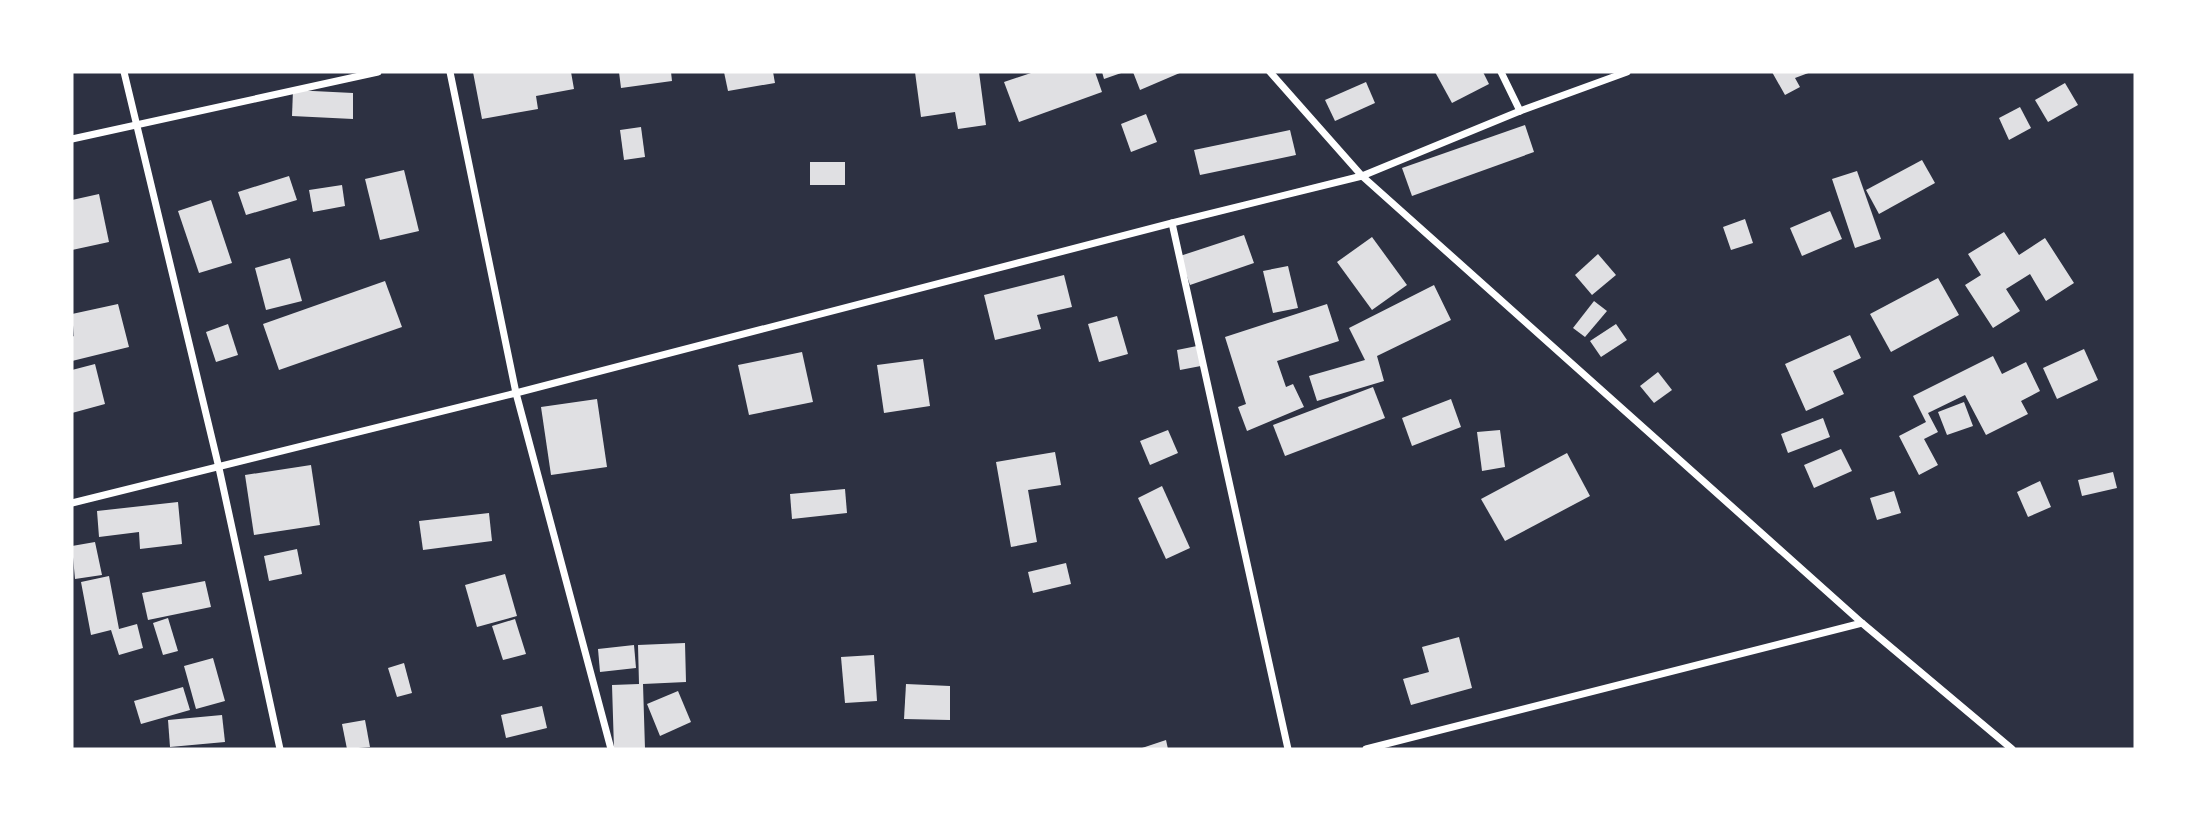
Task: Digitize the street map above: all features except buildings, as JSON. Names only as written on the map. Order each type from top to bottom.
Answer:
[{"type":"street","points":[[124,72],[219,468],[280,749]]},
{"type":"street","points":[[72,139],[378,72]]},
{"type":"street","points":[[450,72],[516,393],[611,749]]},
{"type":"street","points":[[1270,72],[1362,176],[1862,623],[2012,749]]},
{"type":"street","points":[[1501,72],[1520,111]]},
{"type":"street","points":[[72,503],[516,393],[1362,176],[1520,111],[1627,72]]},
{"type":"street","points":[[1172,223],[1289,749]]},
{"type":"street","points":[[1366,749],[1862,623]]}]
